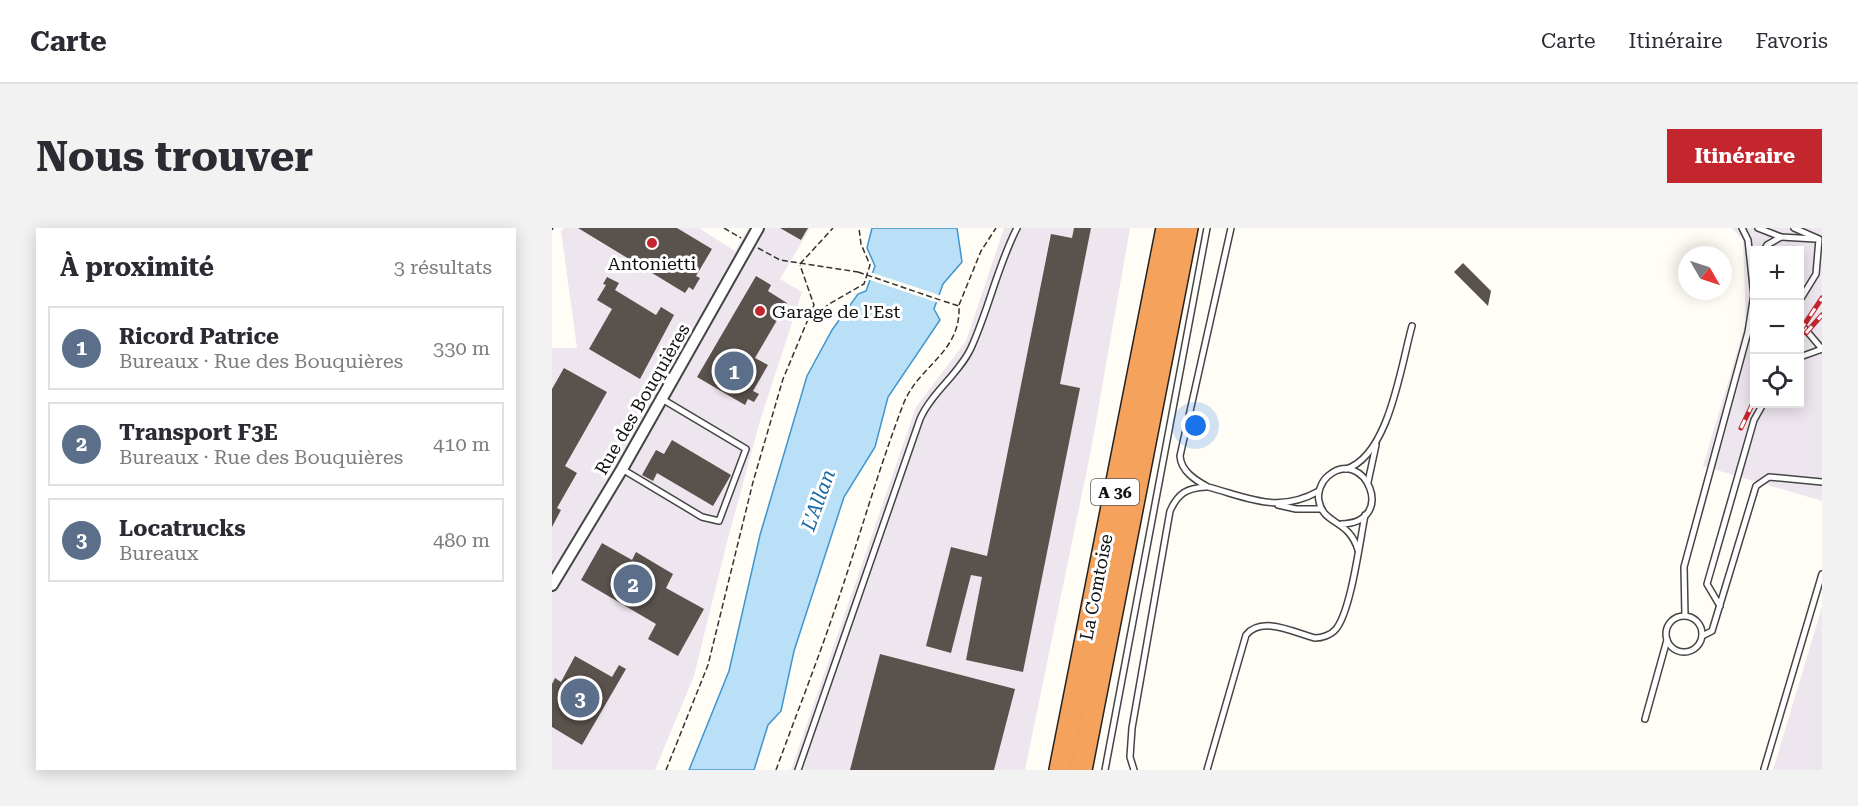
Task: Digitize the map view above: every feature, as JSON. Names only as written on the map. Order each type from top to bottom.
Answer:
[{"type":"highway","name":"La Comtoise","points":[[1060,770],[1167,228]]},
{"type":"highway","name":"La Comtoise","points":[[1081,770],[1187,228]]},
{"type":"street","name":"Rue des Bouquières","points":[[552,585],[622,469],[759,228]]},
{"type":"lane","points":[[798,770],[920,419],[925,407],[970,350],[1002,257],[1017,228]]},
{"type":"lane","points":[[1105,770],[1207,228]]},
{"type":"lane","points":[[1231,228],[1180,456],[1184,469],[1208,486],[1296,509],[1321,509]]},
{"type":"lane","points":[[1742,228],[1748,240],[1750,259]]},
{"type":"lane","points":[[1758,228],[1781,237],[1821,239]]},
{"type":"lane","points":[[1794,228],[1821,239]]},
{"type":"lane","points":[[1766,246],[1781,237]]},
{"type":"lane","points":[[1804,294],[1816,274],[1821,239]]},
{"type":"lane","points":[[1685,616],[1684,567],[1748,332],[1753,300]]},
{"type":"lane","points":[[1276,504],[1300,501],[1319,491],[1328,476],[1356,466],[1367,457],[1387,417],[1412,326]]},
{"type":"lane","points":[[1804,328],[1822,349],[1804,356]]},
{"type":"lane","points":[[622,469],[702,517],[719,521],[746,449],[662,399]]},
{"type":"lane","points":[[1720,606],[1707,584],[1754,420],[1761,408]]},
{"type":"lane","points":[[1207,770],[1246,635],[1251,628],[1265,625],[1315,639],[1329,635],[1336,629],[1359,554],[1365,515],[1372,499],[1368,482],[1377,441]]},
{"type":"lane","points":[[1345,470],[1362,475],[1368,482]]},
{"type":"lane","points":[[1667,640],[1674,649],[1686,652],[1696,647],[1702,636],[1712,631],[1755,486],[1769,477],[1822,482]]},
{"type":"lane","points":[[1128,770],[1132,728],[1170,511],[1176,497],[1185,490],[1208,486]]},
{"type":"lane","points":[[1319,491],[1321,509],[1326,516],[1341,524],[1353,538],[1359,554]]},
{"type":"lane","points":[[1341,524],[1359,521],[1365,515]]},
{"type":"lane","points":[[1764,769],[1822,574]]},
{"type":"lane","points":[[1685,616],[1700,625],[1702,636]]},
{"type":"lane","points":[[1645,718],[1670,623],[1685,616]]},
{"type":"lane","points":[[1130,757],[1134,770]]},
{"type":"path","points":[[724,228],[780,260],[800,265],[858,272],[958,306]]},
{"type":"path","points":[[800,265],[833,228]]},
{"type":"path","points":[[808,321],[829,304],[864,284],[870,265],[861,243],[859,228]]},
{"type":"path","points":[[776,770],[834,613],[884,457],[908,392],[945,351],[957,332],[958,306],[981,251],[996,228]]},
{"type":"path","points":[[666,770],[708,665],[759,459],[783,378],[814,305],[800,265]]},
{"type":"shaded area","points":[[564,228],[699,228],[735,251],[748,228],[810,228],[780,279],[802,292],[760,421],[694,676],[655,770],[552,770],[552,348],[577,348],[561,231]]},
{"type":"shaded area","points":[[1004,228],[1130,228],[1091,450],[1025,770],[791,770],[916,407],[966,341]]},
{"type":"shaded area","points":[[1732,228],[1822,228],[1822,501],[1703,466],[1746,322],[1743,240]]},
{"type":"shaded area","points":[[1822,607],[1822,770],[1773,770]]},
{"type":"water","name":"L'Allan","points":[[872,228],[957,228],[962,262],[943,284],[934,309],[940,320],[888,397],[875,447],[844,497],[794,651],[781,711],[768,725],[754,770],[689,770],[729,671],[760,535],[807,376],[832,330],[858,294],[866,291],[875,266],[867,248]]},
{"type":"pier","points":[[870,272],[942,296],[939,303],[867,279]]},
{"type":"building","points":[[578,228],[677,228],[712,249],[696,276],[700,278],[693,290],[689,287],[685,293]]},
{"type":"building","points":[[780,228],[808,228],[801,240]]},
{"type":"building","points":[[1074,228],[1091,228],[1060,384],[1080,388],[1023,672],[966,660],[982,577],[971,575],[951,653],[926,646],[951,547],[987,556],[1051,234],[1072,238]]},
{"type":"building","points":[[1463,263],[1491,291],[1488,306],[1454,272]]},
{"type":"building","points":[[756,276],[771,285],[768,291],[787,303],[755,358],[768,365],[753,391],[759,394],[754,402],[748,399],[745,405],[697,377]]},
{"type":"building","points":[[607,277],[619,283],[615,290],[656,315],[661,307],[674,315],[640,379],[589,349],[612,309],[597,300],[606,285],[603,284]]},
{"type":"building","points":[[564,368],[607,392],[565,466],[577,473],[557,508],[561,510],[552,527],[552,389]]},
{"type":"building","points":[[672,440],[731,475],[713,506],[657,473],[653,481],[642,475],[656,450],[664,454]]},
{"type":"building","points":[[602,543],[632,560],[636,552],[673,574],[666,588],[704,609],[678,656],[648,639],[656,624],[581,580]]},
{"type":"building","points":[[880,654],[1015,689],[994,770],[850,770]]},
{"type":"building","points":[[575,656],[612,677],[619,665],[626,669],[582,745],[552,727],[552,684],[555,678],[561,682]]},
{"type":"railway","points":[[1804,325],[1822,298]]},
{"type":"railway","points":[[1806,333],[1822,315]]},
{"type":"railway","points":[[1741,428],[1751,408]]},
{"type":"place","name":"Antonietti","points":[[652,243]]},
{"type":"place","name":"Garage de l'Est","points":[[760,311]]},
{"type":"place","name":"Ricord Patrice","points":[[734,371]]},
{"type":"place","name":"Transport F3E","points":[[633,584]]},
{"type":"place","name":"Locatrucks","points":[[580,698]]}]
